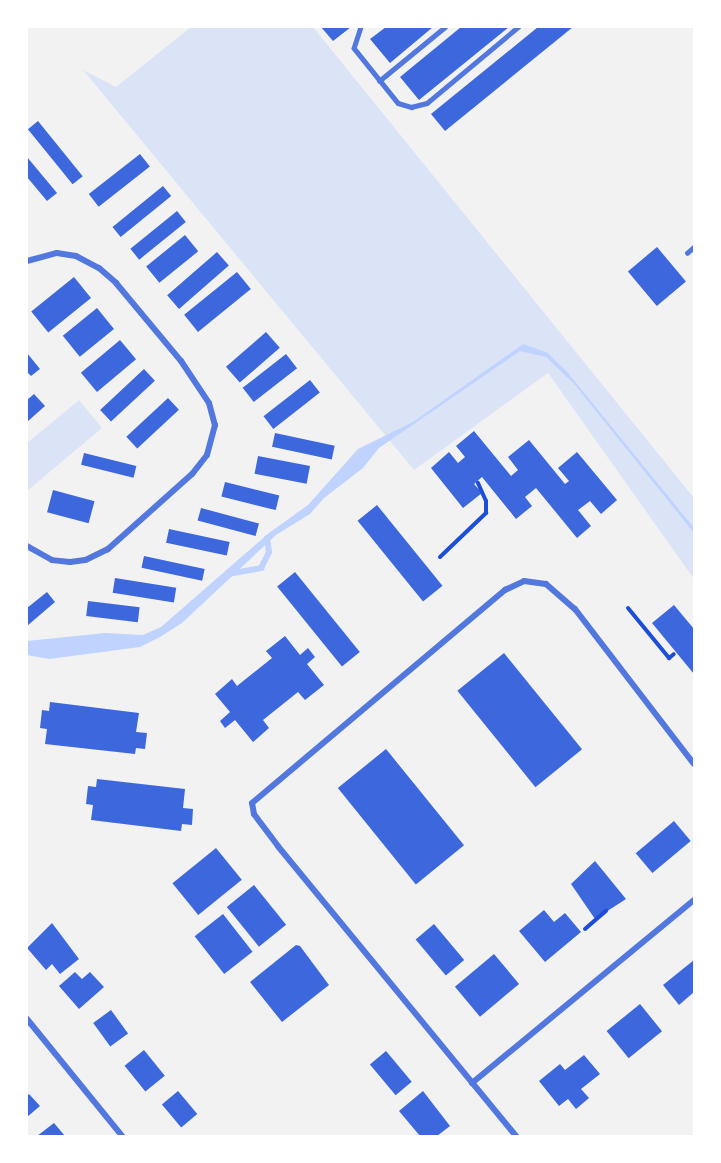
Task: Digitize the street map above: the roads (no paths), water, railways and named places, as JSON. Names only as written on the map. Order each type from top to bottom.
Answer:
[{"type":"street","points":[[27,261],[57,253],[76,256],[99,268],[116,283],[181,361],[209,403],[215,425],[207,455],[192,474],[108,549],[85,560],[70,562],[52,560],[27,546]]},
{"type":"street","points":[[516,1136],[278,846],[252,806],[308,753],[459,627],[514,585],[534,580],[552,587],[575,609],[694,764]]},
{"type":"street","points":[[472,1083],[694,900]]},
{"type":"street","points":[[27,1019],[122,1136]]},
{"type":"lane","points":[[361,27],[354,48],[398,103],[411,107],[427,102],[518,27]]},
{"type":"lane","points":[[379,81],[445,27]]},
{"type":"lane","points":[[687,253],[694,247]]},
{"type":"water","points":[[523,344],[548,353],[568,373],[694,528],[694,533],[575,385],[546,357],[520,351],[379,448],[363,468],[324,498],[310,514],[276,535],[182,623],[160,637],[140,647],[49,659],[27,655],[27,641],[105,633],[143,635],[161,627],[269,533],[308,505],[358,449],[413,422]]},
{"type":"waterway","points":[[228,574],[261,568],[269,552],[267,538]]}]
